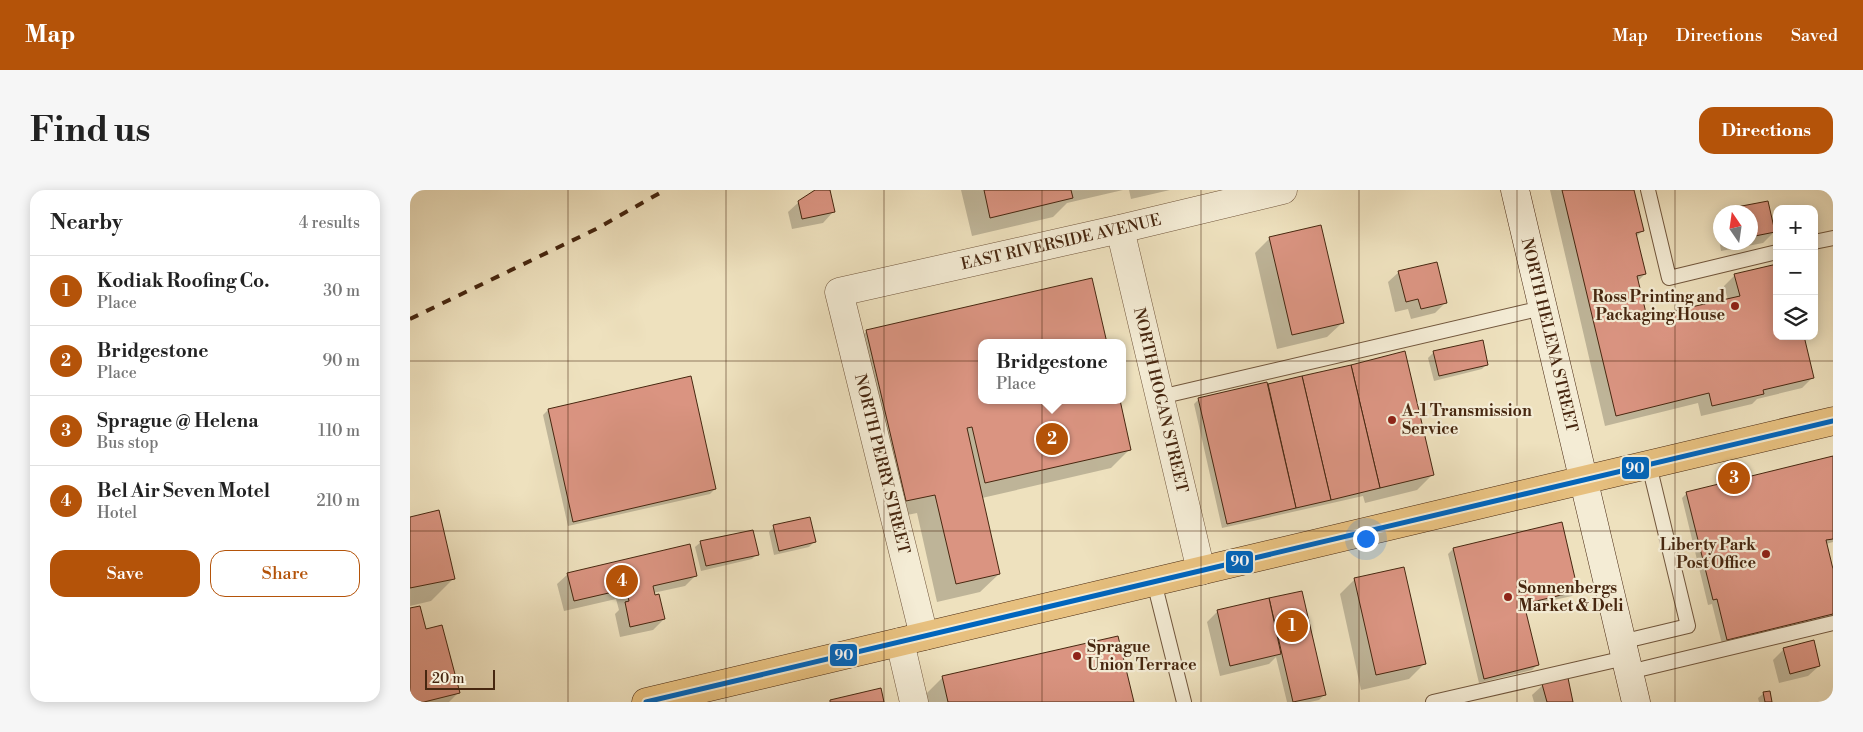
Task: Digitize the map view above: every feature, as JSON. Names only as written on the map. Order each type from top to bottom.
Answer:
[{"type":"main road","points":[[646,702],[1833,421]]},
{"type":"street","name":"EAST RIVERSIDE AVENUE","points":[[839,292],[1120,229],[1283,190]]},
{"type":"street","name":"NORTH HELENA STREET","points":[[1515,190],[1636,702]]},
{"type":"street","name":"NORTH HOGAN STREET","points":[[1120,229],[1201,571]]},
{"type":"street","name":"NORTH PERRY STREET","points":[[839,292],[912,639],[914,702]]},
{"type":"lane","points":[[1648,190],[1669,278],[1773,253]]},
{"type":"lane","points":[[1818,241],[1833,238]]},
{"type":"lane","points":[[1160,397],[1542,308]]},
{"type":"lane","points":[[1625,657],[1688,626],[1649,465]]},
{"type":"lane","points":[[1154,582],[1184,702]]},
{"type":"lane","points":[[1433,702],[1625,657],[1833,623]]},
{"type":"building","points":[[815,190],[830,190],[835,212],[802,219],[798,201]]},
{"type":"building","points":[[984,190],[1071,190],[1073,198],[990,218]]},
{"type":"building","name":"Ross Printing and Packaging House","points":[[1562,190],[1634,190],[1644,231],[1636,233],[1646,274],[1637,276],[1647,317],[1740,296],[1734,274],[1773,265],[1773,340],[1805,340],[1814,378],[1763,390],[1764,394],[1712,406],[1709,393],[1616,416]]},
{"type":"building","points":[[1768,201],[1773,232],[1758,235],[1758,205],[1747,205]]},
{"type":"building","points":[[1321,225],[1344,323],[1292,335],[1269,237]]},
{"type":"building","points":[[1437,262],[1447,303],[1421,309],[1418,299],[1406,302],[1398,271]]},
{"type":"building","points":[[1092,278],[1106,339],[978,339],[978,404],[1121,404],[1131,450],[985,483],[972,427],[967,428],[1000,574],[956,584],[935,495],[906,501],[866,330]]},
{"type":"building","points":[[1483,340],[1488,365],[1439,376],[1433,351]]},
{"type":"building","name":"A-1 Transmission Service","points":[[1405,351],[1434,475],[1380,488],[1351,365]]},
{"type":"building","points":[[1351,365],[1380,488],[1331,500],[1302,376]]},
{"type":"building","points":[[691,376],[716,489],[573,522],[548,409]]},
{"type":"building","points":[[1302,376],[1331,500],[1296,508],[1268,384]]},
{"type":"building","points":[[1267,382],[1296,508],[1227,524],[1198,398]]},
{"type":"building","name":"Liberty Park Post Office","points":[[1833,456],[1833,539],[1826,540],[1833,569],[1833,614],[1727,640],[1717,599],[1713,600],[1686,492]]},
{"type":"building","points":[[439,510],[455,579],[410,588],[410,517]]},
{"type":"building","points":[[810,517],[816,542],[779,551],[773,525]]},
{"type":"building","name":"Sonnenbergs Market & Deli","points":[[1562,522],[1578,591],[1524,604],[1539,665],[1484,679],[1453,548]]},
{"type":"building","points":[[753,530],[759,555],[706,566],[700,541]]},
{"type":"building","points":[[690,544],[697,576],[653,586],[655,595],[659,594],[665,619],[630,627],[625,602],[629,601],[626,589],[574,601],[567,573]]},
{"type":"building","points":[[1404,567],[1426,664],[1376,675],[1354,578]]},
{"type":"building","points":[[1302,591],[1326,695],[1293,702],[1269,598]]},
{"type":"building","points":[[1269,598],[1281,654],[1230,666],[1217,610]]},
{"type":"building","points":[[420,606],[426,629],[442,625],[460,693],[424,702],[410,702],[410,608]]},
{"type":"building","name":"Sprague Union Terrace","points":[[1118,636],[1134,702],[948,702],[942,676]]},
{"type":"building","points":[[1814,640],[1820,666],[1790,674],[1783,648]]},
{"type":"building","points":[[1568,678],[1573,702],[1547,702],[1542,684]]},
{"type":"building","points":[[881,688],[884,702],[830,702],[830,700]]},
{"type":"building","points":[[1770,691],[1772,702],[1765,702],[1763,692]]},
{"type":"railway","points":[[410,319],[596,229],[665,190]]},
{"type":"transit line","name":"90","points":[[646,702],[1833,421]]},
{"type":"place","name":"Ross Printing and Packaging House","points":[[1735,306]]},
{"type":"place","name":"A-1 Transmission Service","points":[[1392,420]]},
{"type":"place","name":"Bridgestone","points":[[1052,439]]},
{"type":"place","name":"Sprague @ Helena","points":[[1734,478]]},
{"type":"place","name":"Liberty Park Post Office","points":[[1766,554]]},
{"type":"place","name":"Bel Air Seven Motel","points":[[622,581]]},
{"type":"place","name":"Sonnenbergs Market & Deli","points":[[1508,597]]},
{"type":"place","name":"Kodiak Roofing Co.","points":[[1292,626]]},
{"type":"place","name":"Sprague Union Terrace","points":[[1077,656]]}]
